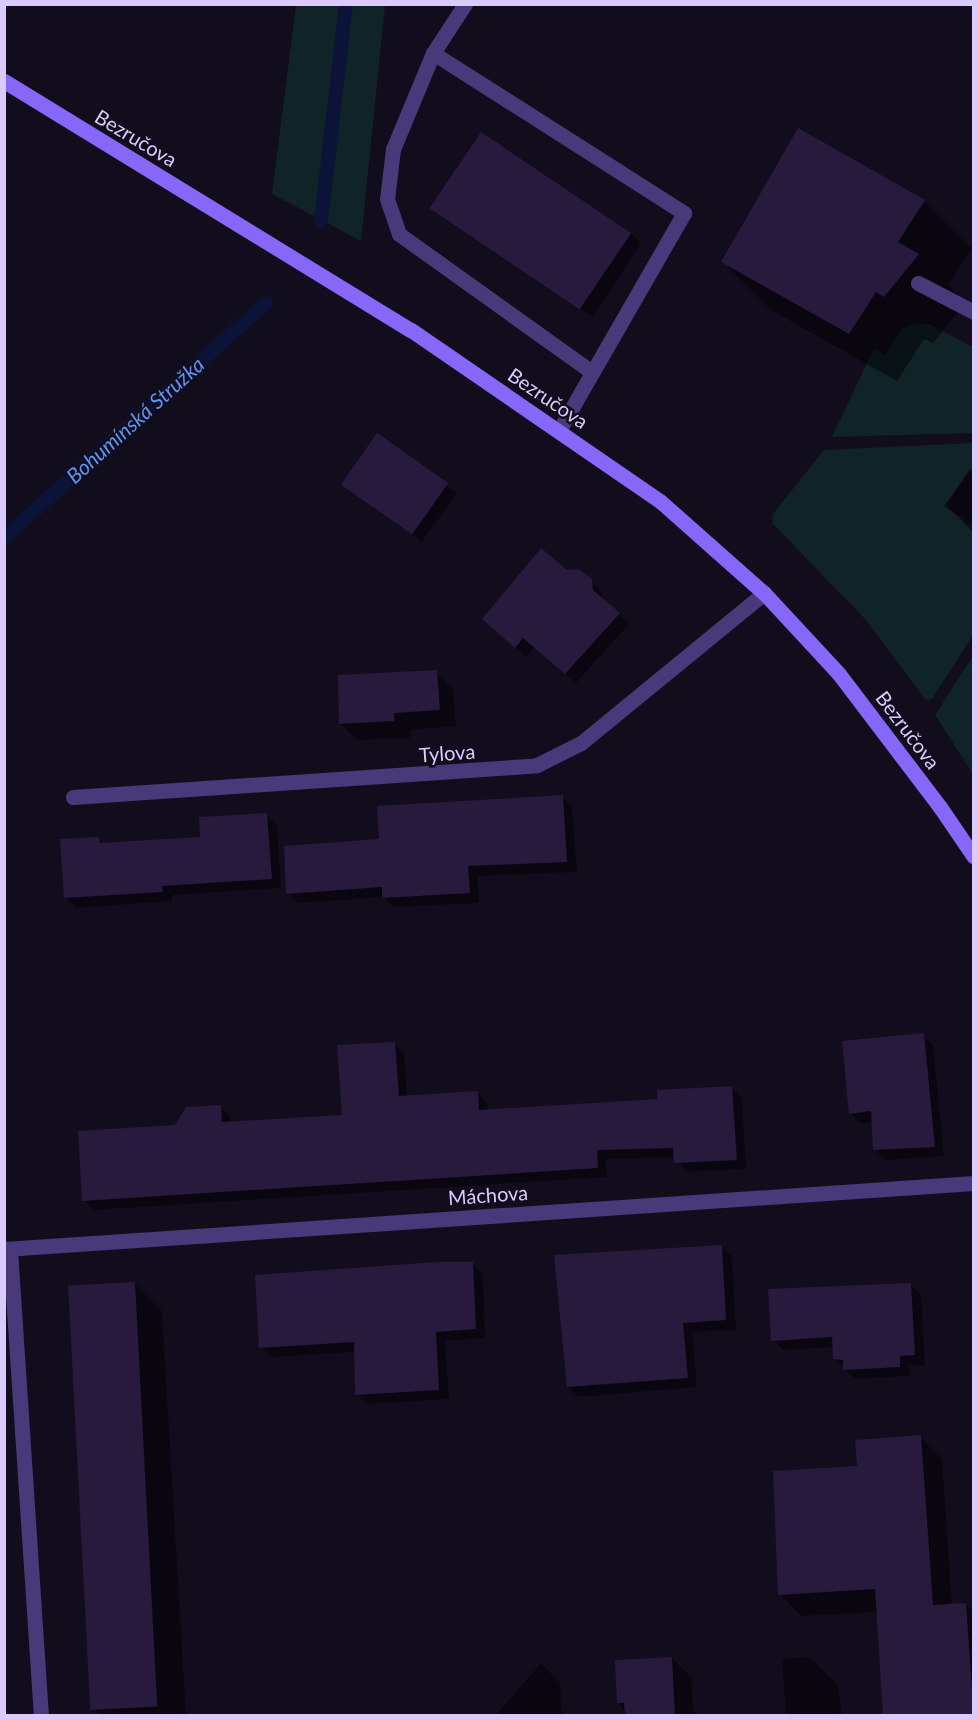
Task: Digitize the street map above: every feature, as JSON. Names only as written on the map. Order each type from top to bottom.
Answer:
[{"type":"main road","name":"Bezručova","points":[[4,81],[411,330],[661,502],[764,593],[838,674],[940,807],[974,857]]},
{"type":"street","points":[[465,4],[433,53],[393,149],[387,200],[399,234],[592,372]]},
{"type":"street","points":[[433,53],[684,213],[559,430]]},
{"type":"street","points":[[918,283],[974,312]]},
{"type":"street","name":"Tylova","points":[[73,797],[537,765],[581,743],[764,593]]},
{"type":"street","name":"Máchova","points":[[7,1250],[974,1183]]},
{"type":"street","points":[[7,1250],[41,1716]]},
{"type":"green space","points":[[296,5],[385,5],[361,241],[272,194]]},
{"type":"green space","points":[[916,323],[929,324],[973,347],[973,433],[832,437],[874,348],[885,355],[901,330]]},
{"type":"green space","points":[[973,443],[973,472],[970,469],[944,506],[973,526],[973,635],[932,699],[926,700],[866,620],[772,523],[773,514],[824,450]]},
{"type":"green space","points":[[973,656],[973,774],[935,715]]},
{"type":"building","points":[[798,128],[925,200],[898,242],[919,254],[884,297],[876,292],[849,334],[721,262]]},
{"type":"building","points":[[481,132],[631,233],[580,309],[430,208]]},
{"type":"building","points":[[377,433],[448,483],[412,535],[341,485]]},
{"type":"building","points":[[541,548],[567,570],[579,569],[592,579],[593,590],[620,613],[565,674],[523,638],[515,648],[482,619]]},
{"type":"building","points":[[437,670],[440,710],[394,713],[394,721],[339,724],[338,675]]},
{"type":"building","points":[[563,795],[567,862],[468,866],[470,893],[382,898],[382,887],[286,894],[284,846],[379,839],[377,806]]},
{"type":"building","points":[[267,813],[272,879],[162,886],[163,892],[64,898],[60,839],[99,837],[100,843],[200,837],[199,817]]},
{"type":"building","points":[[924,1033],[935,1147],[873,1150],[871,1111],[849,1114],[842,1041]]},
{"type":"building","points":[[395,1042],[399,1096],[478,1091],[479,1110],[657,1099],[657,1090],[732,1086],[737,1160],[674,1163],[673,1148],[597,1150],[598,1168],[82,1201],[78,1131],[175,1125],[186,1107],[221,1105],[222,1122],[342,1115],[337,1045]]},
{"type":"building","points":[[722,1245],[726,1320],[683,1323],[688,1378],[567,1387],[554,1255]]},
{"type":"building","points":[[437,1262],[473,1262],[476,1329],[436,1332],[439,1390],[355,1395],[354,1342],[259,1348],[255,1275]]},
{"type":"building","points":[[135,1282],[157,1706],[90,1710],[68,1286]]},
{"type":"building","points":[[911,1283],[915,1355],[900,1356],[900,1367],[843,1370],[843,1360],[833,1359],[832,1337],[771,1341],[768,1289]]},
{"type":"building","points":[[921,1435],[933,1605],[966,1603],[974,1716],[883,1716],[875,1589],[778,1595],[773,1471],[857,1466],[855,1440]]},
{"type":"building","points":[[672,1657],[675,1716],[625,1716],[624,1703],[617,1703],[615,1660]]},
{"type":"waterway","name":"Bohumínská Stružka","points":[[321,221],[346,4]]},
{"type":"waterway","name":"Bohumínská Stružka","points":[[4,538],[266,303]]}]
